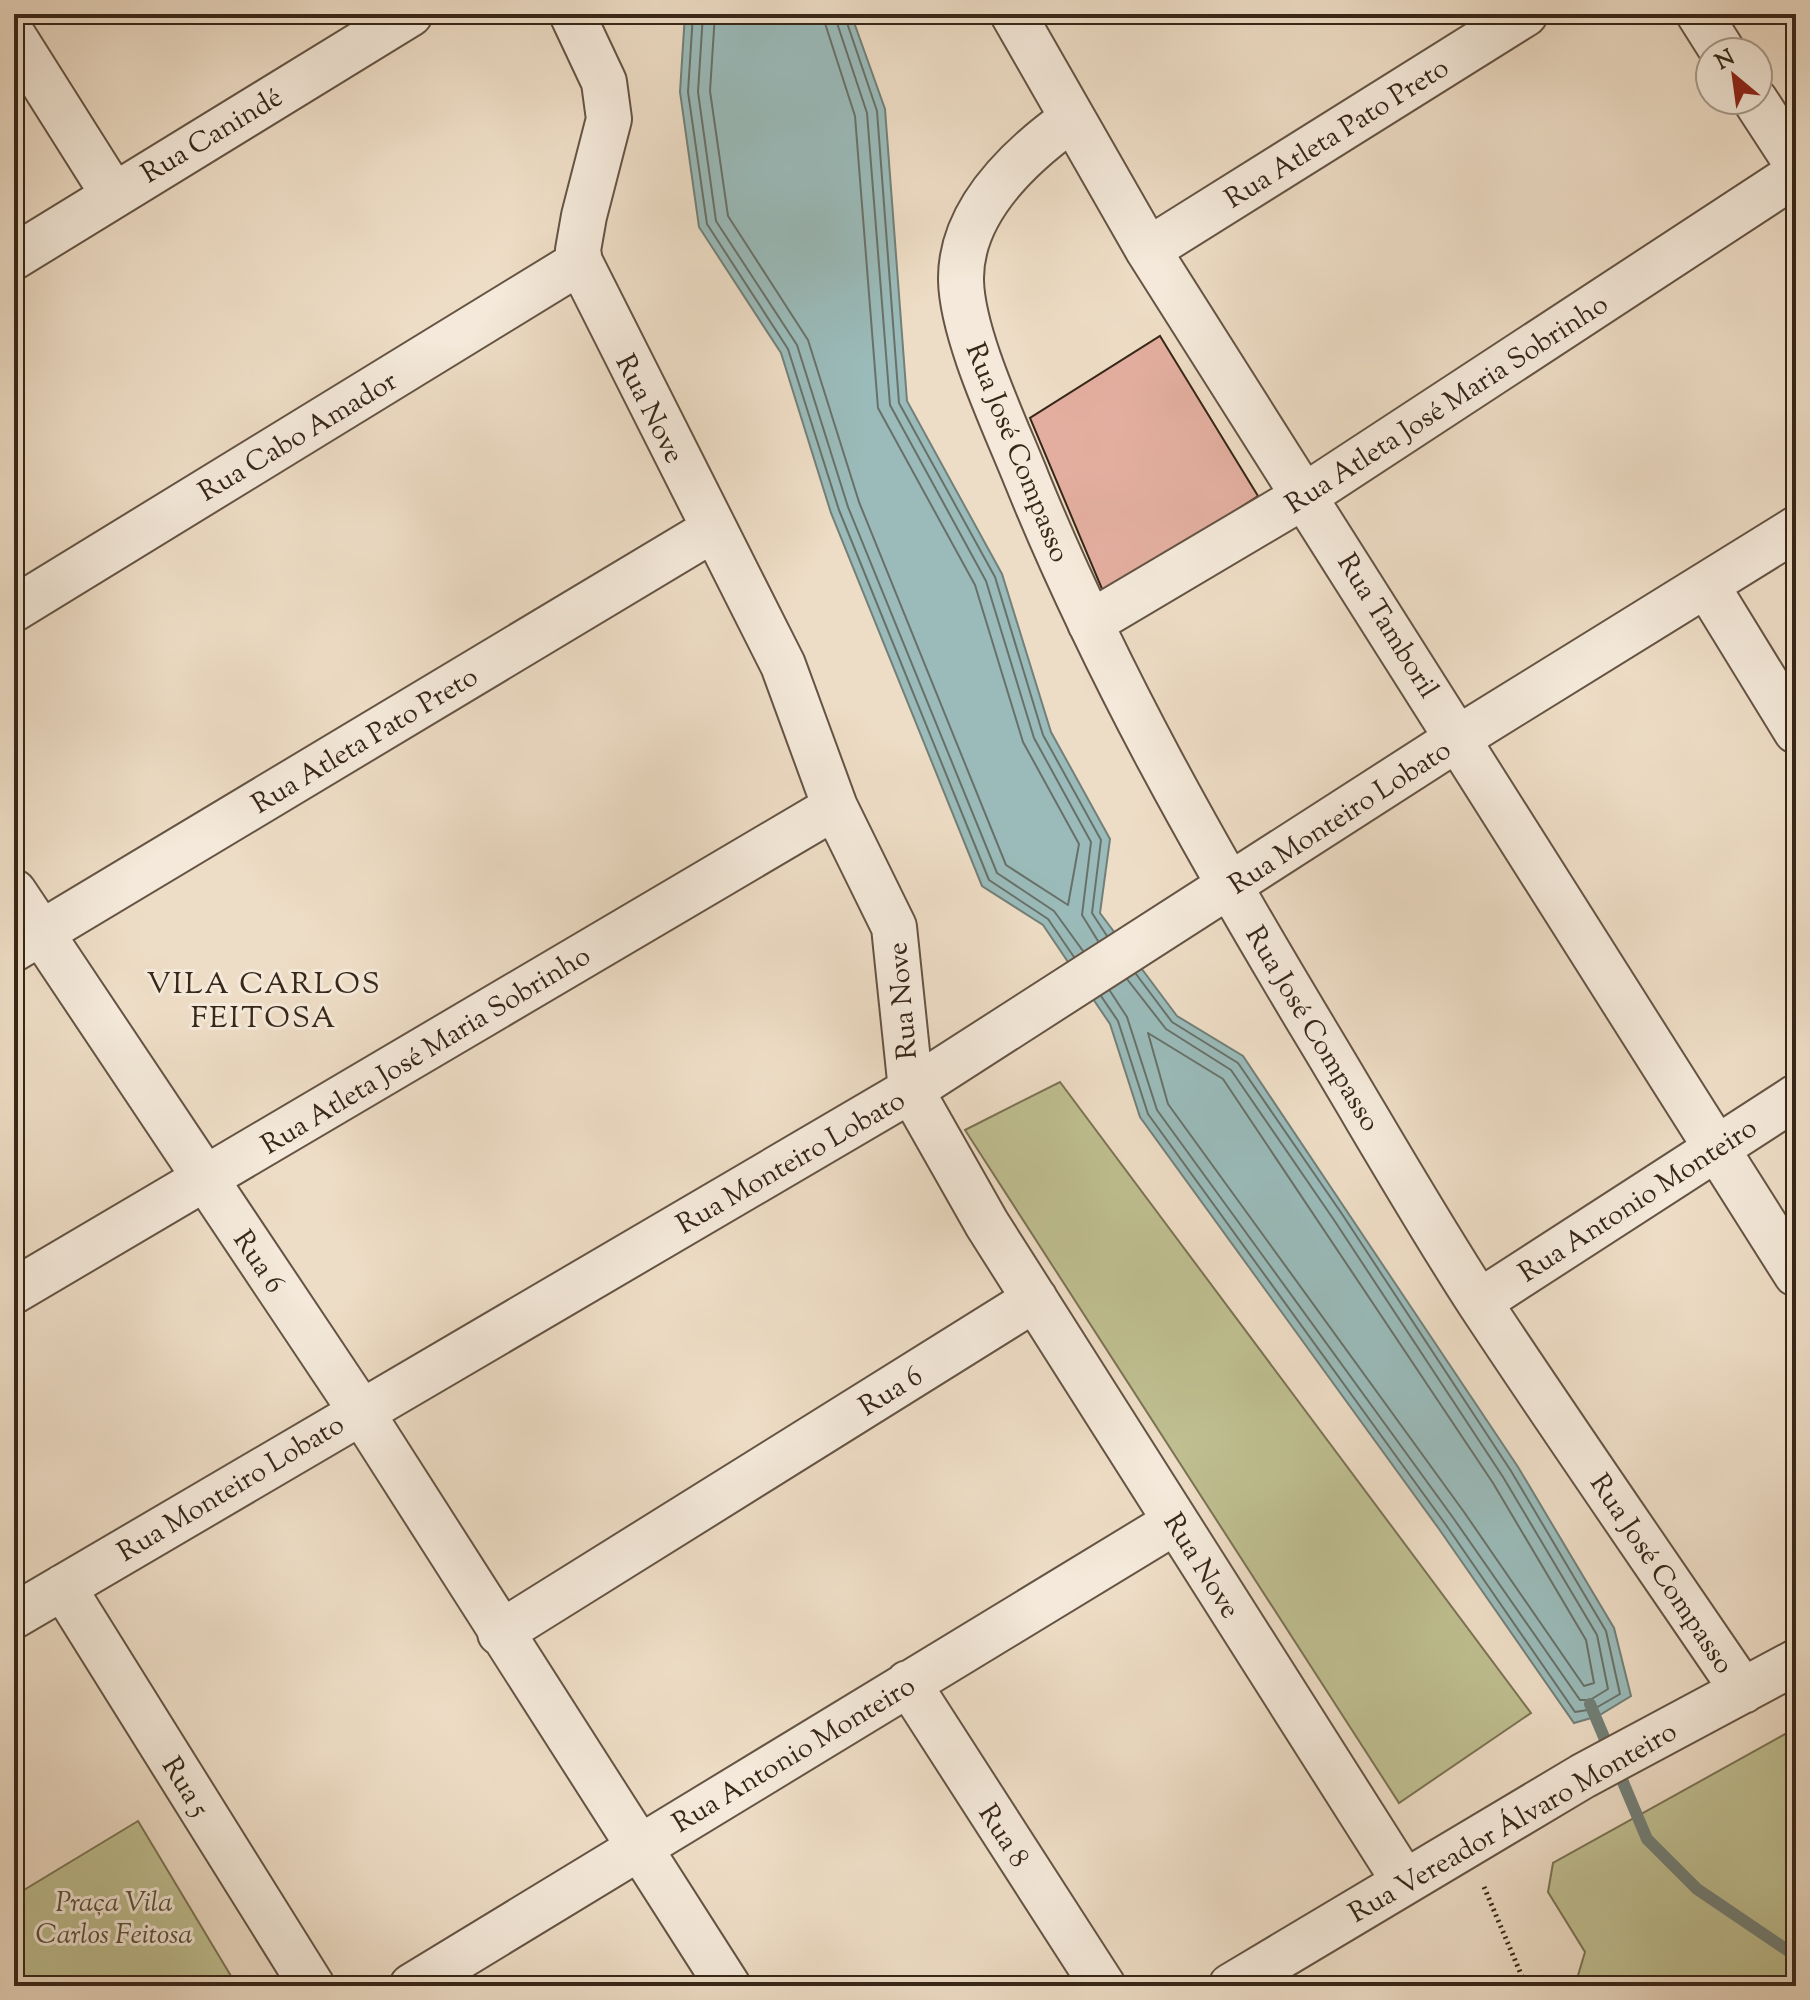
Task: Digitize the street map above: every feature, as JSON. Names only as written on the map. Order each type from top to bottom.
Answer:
[{"type":"street","name":"Rua Canindé","points":[[14,257],[410,14]]},
{"type":"street","points":[[572,14],[604,82],[609,119],[584,216],[578,250],[580,262]]},
{"type":"street","name":"Rua Tamboril","points":[[1013,14],[1070,120],[1148,250],[1460,737],[1796,1274]]},
{"type":"street","name":"Rua Atleta Pato Preto","points":[[1148,250],[1525,14]]},
{"type":"street","points":[[1699,14],[1713,36]]},
{"type":"street","points":[[14,37],[113,194]]},
{"type":"street","points":[[1765,116],[1796,163]]},
{"type":"street","name":"Rua José Compasso","points":[[1070,120],[1043,140],[1011,171],[984,206],[971,235],[961,280],[983,371],[1090,623],[1229,887],[1479,1302],[1743,1691]]},
{"type":"street","name":"Rua Atleta José Maria Sobrinho","points":[[1090,623],[1306,495],[1796,174]]},
{"type":"street","name":"Rua Nove","points":[[580,262],[783,665],[835,807],[894,927],[911,1090],[987,1224],[1404,1881]]},
{"type":"street","name":"Rua Cabo Amador","points":[[14,609],[580,262]]},
{"type":"street","name":"Rua Atleta Pato Preto","points":[[28,940],[714,529]]},
{"type":"street","name":"Rua Monteiro Lobato","points":[[14,1616],[360,1410],[911,1090],[1460,737],[1796,529]]},
{"type":"street","points":[[1707,586],[1796,731]]},
{"type":"street","name":"Rua Atleta José Maria Sobrinho","points":[[14,1291],[835,807]]},
{"type":"street","name":"Rua 6","points":[[14,892],[28,940],[204,1179],[360,1410],[728,1986]]},
{"type":"street","name":"Rua Antonio Monteiro","points":[[1479,1302],[1796,1097]]},
{"type":"street","name":"Rua 6","points":[[500,1633],[1035,1299]]},
{"type":"street","name":"Rua Antonio Monteiro","points":[[412,1986],[1175,1522]]},
{"type":"street","name":"Rua 5","points":[[63,1587],[312,1986]]},
{"type":"street","name":"Rua Vereador Álvaro Monteiro","points":[[1231,1986],[1583,1776],[1796,1662]]},
{"type":"street","name":"Rua 8","points":[[908,1683],[1103,1986]]},
{"type":"path","points":[[1466,1845],[1526,1986]]},
{"type":"green space","points":[[1060,1082],[1531,1713],[1399,1803],[965,1130]]},
{"type":"green space","points":[[1796,1728],[1796,1986],[1569,1986],[1576,1982],[1585,1952],[1548,1892],[1553,1863]]},
{"type":"green space","name":"Praça Vila Carlos Feitosa","points":[[138,1821],[237,1986],[14,1986],[14,1896]]},
{"type":"water","points":[[685,14],[851,14],[885,109],[907,401],[1002,574],[1051,732],[1110,839],[1100,913],[1177,1016],[1243,1056],[1518,1467],[1614,1628],[1631,1696],[1598,1716],[1574,1723],[1439,1529],[1140,1117],[1110,1024],[1043,925],[982,886],[831,513],[781,353],[699,227],[680,92]]},
{"type":"building","points":[[1160,336],[1258,496],[1105,596],[1030,418]]},
{"type":"waterway","points":[[1590,1704],[1647,1839],[1697,1889],[1796,1956]]},
{"type":"district","name":"VILA CARLOS FEITOSA","points":[[264,1000]]}]
